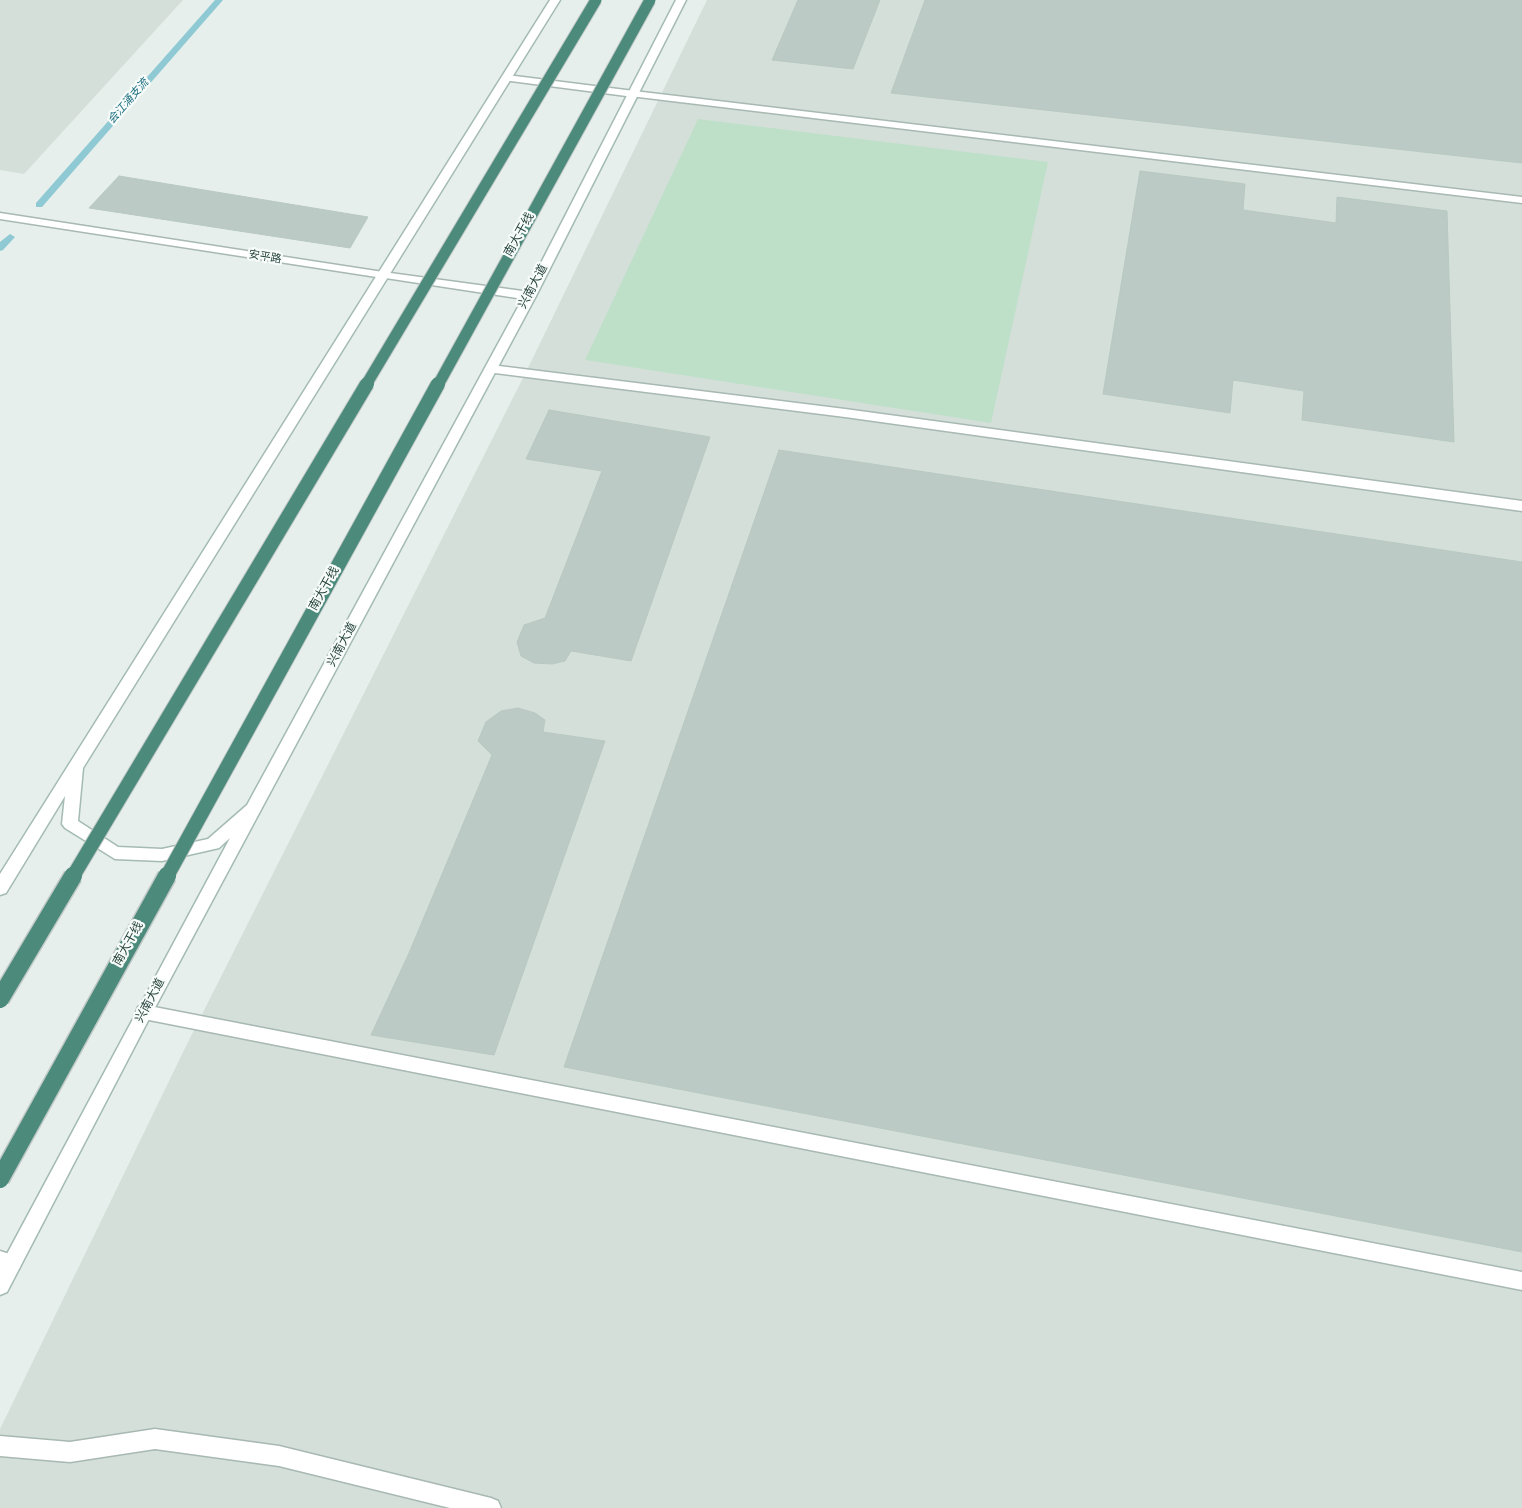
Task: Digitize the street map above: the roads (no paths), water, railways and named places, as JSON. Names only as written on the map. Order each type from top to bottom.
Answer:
[{"type":"highway","points":[[0,999],[596,0]]},
{"type":"highway","name":"南大干线","points":[[0,1179],[650,0]]},
{"type":"main road","points":[[0,888],[555,0]]},
{"type":"main road","name":"兴南大道","points":[[0,1286],[6,1261],[259,802],[491,369],[681,0]]},
{"type":"main road","points":[[506,78],[1522,200]]},
{"type":"main road","name":"安平路","points":[[0,216],[530,296]]},
{"type":"main road","points":[[491,369],[855,414],[1522,506]]},
{"type":"main road","points":[[76,765],[70,824],[115,853],[162,855],[213,844],[259,802]]},
{"type":"main road","points":[[144,1012],[1522,1281]]},
{"type":"main road","points":[[0,1446],[70,1452],[155,1439],[279,1456],[491,1508]]},
{"type":"waterway","name":"会江涌支流","points":[[39,205],[219,0]]},
{"type":"waterway","name":"会江涌支流","points":[[0,248],[10,237]]}]
